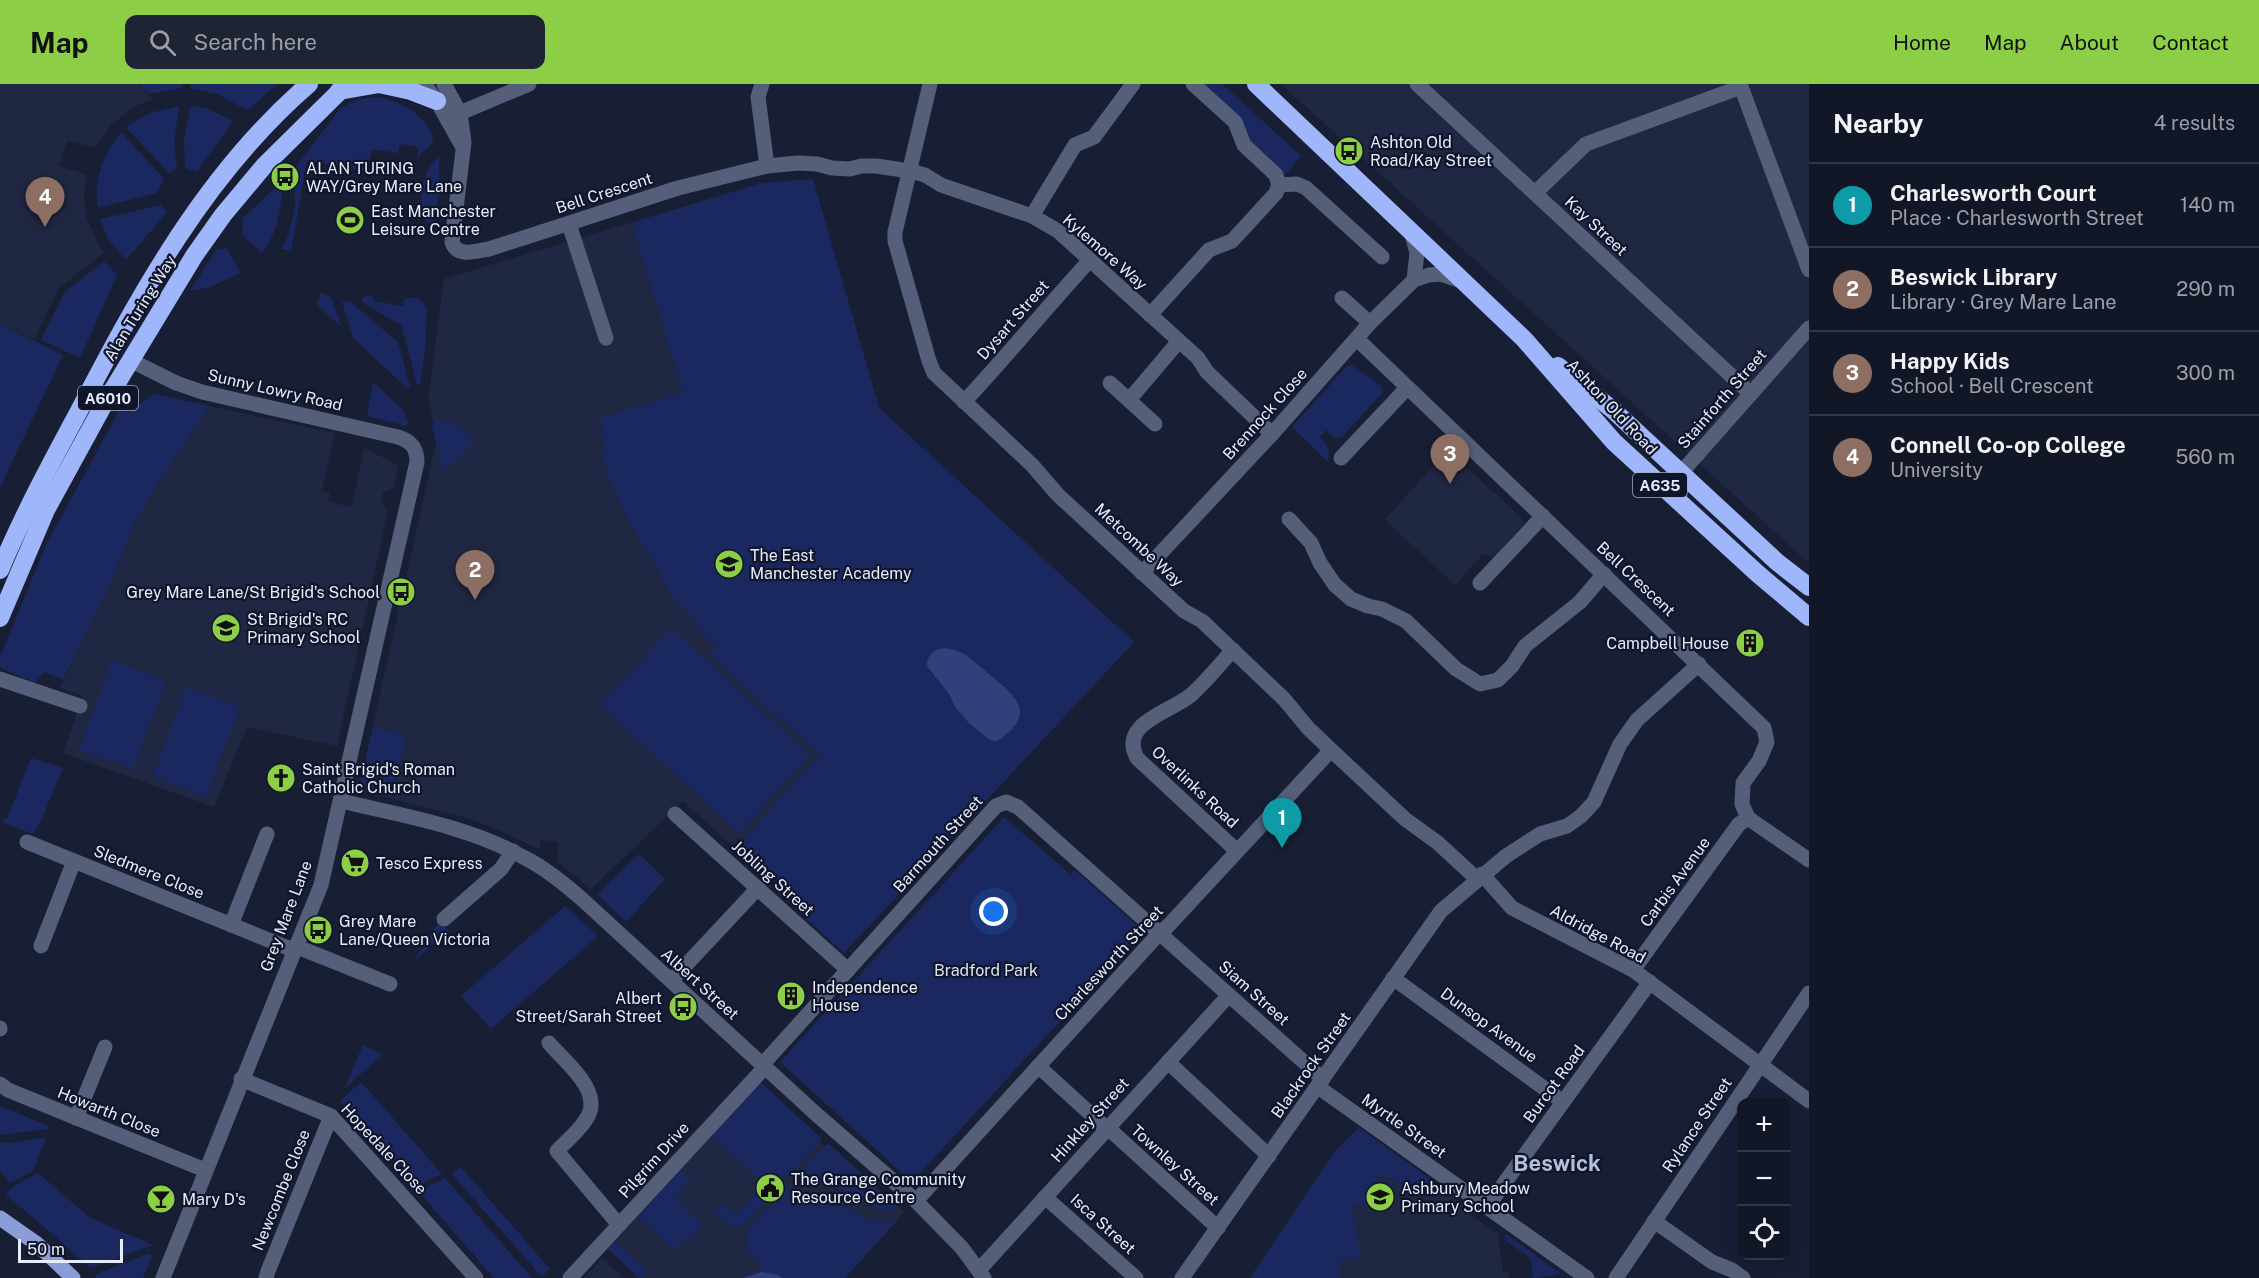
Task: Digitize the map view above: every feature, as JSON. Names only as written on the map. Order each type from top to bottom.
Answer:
[{"type":"highway","name":"Alan Turing Way","points":[[0,570],[18,528],[108,355],[195,210],[246,145],[309,84]]},
{"type":"highway","points":[[343,87],[379,84],[411,91],[441,92]]},
{"type":"highway","name":"Ashton Old Road","points":[[1256,84],[1524,339],[1614,442],[1758,574],[1809,617]]},
{"type":"highway","name":"Alan Turing Way","points":[[0,618],[46,510],[130,360],[194,256],[223,215],[264,166],[343,87]]},
{"type":"highway","name":"Ashton Old Road","points":[[1524,339],[1613,410],[1777,562],[1809,587]]},
{"type":"main road","points":[[0,1218],[37,1244],[73,1278]]},
{"type":"street","points":[[424,84],[441,92],[460,113],[464,150]]},
{"type":"street","points":[[460,113],[529,84]]},
{"type":"street","points":[[762,84],[758,97],[766,166]]},
{"type":"street","name":"Metcombe Way","points":[[930,84],[895,232],[896,250],[934,373],[1032,465],[1058,495],[1184,611],[1202,621],[1233,650],[1284,699],[1308,728],[1405,819],[1480,877]]},
{"type":"street","points":[[1032,216],[1076,145],[1094,137],[1133,84]]},
{"type":"street","points":[[1150,315],[1209,250],[1232,241],[1276,193],[1279,185],[1276,175],[1244,145],[1235,122],[1192,84]]},
{"type":"street","name":"Kay Street","points":[[1417,84],[1751,394]]},
{"type":"street","points":[[1535,194],[1586,144],[1741,86],[1809,270]]},
{"type":"street","points":[[441,92],[464,150]]},
{"type":"street","name":"Bell Crescent","points":[[464,150],[453,234],[454,248],[460,252],[469,253],[489,249],[678,188],[766,166]]},
{"type":"street","name":"Kylemore Way","points":[[766,166],[817,164],[850,169],[876,166],[910,171],[925,175],[941,185],[1032,216],[1058,231],[1198,358],[1207,372],[1272,434]]},
{"type":"street","points":[[1279,185],[1297,184],[1306,188],[1382,257]]},
{"type":"street","points":[[569,224],[606,338]]},
{"type":"street","points":[[1412,231],[1417,253],[1414,280],[1440,274],[1467,283]]},
{"type":"street","name":"Dysart Street","points":[[964,402],[1010,353],[1032,323],[1090,260]]},
{"type":"street","name":"Brennock Close","points":[[1143,573],[1272,434],[1370,323],[1414,280]]},
{"type":"street","points":[[1342,298],[1370,323]]},
{"type":"street","name":"Stainforth Street","points":[[1678,502],[1680,474],[1809,328]]},
{"type":"street","name":"Bell Crescent","points":[[1356,339],[1764,728],[1767,742],[1759,761],[1743,783],[1742,804],[1748,818]]},
{"type":"street","points":[[1129,400],[1179,341]]},
{"type":"street","name":"Sunny Lowry Road","points":[[130,360],[176,383],[202,392],[376,431],[403,439],[414,448]]},
{"type":"street","points":[[1110,383],[1155,424]]},
{"type":"street","points":[[1341,458],[1407,388]]},
{"type":"street","name":"Grey Mare Lane","points":[[163,1278],[321,885],[417,462],[414,448]]},
{"type":"street","points":[[1480,583],[1543,516]]},
{"type":"street","points":[[1289,519],[1311,543],[1320,563],[1335,585],[1351,599],[1393,613],[1406,621],[1456,669],[1480,684],[1498,680],[1512,666],[1525,646],[1580,602],[1604,574]]},
{"type":"street","name":"Overlinks Road","points":[[1233,650],[1185,700],[1147,721],[1133,738],[1132,749],[1137,758],[1237,851]]},
{"type":"street","name":"Blackrock Street","points":[[1182,1278],[1441,911],[1480,877],[1530,840],[1550,830],[1566,826],[1581,816],[1593,802],[1620,744],[1637,720],[1699,664]]},
{"type":"street","points":[[0,679],[80,706]]},
{"type":"street","name":"Charlesworth Street","points":[[916,1201],[1160,933],[1331,750]]},
{"type":"street","name":"Albert Street","points":[[341,801],[460,829],[513,851],[539,866],[573,892],[763,1066],[916,1201],[962,1248],[981,1274]]},
{"type":"street","name":"Barmouth Street","points":[[763,1066],[1001,802],[1012,803],[1018,807],[1160,933]]},
{"type":"street","name":"Jobling Street","points":[[675,814],[848,970]]},
{"type":"street","points":[[1748,818],[1809,860]]},
{"type":"street","name":"Carbis Avenue","points":[[1633,970],[1739,824],[1748,818]]},
{"type":"street","points":[[231,925],[267,834]]},
{"type":"street","points":[[27,842],[74,861]]},
{"type":"street","points":[[444,919],[501,869],[513,851]]},
{"type":"street","name":"Sledmere Close","points":[[41,946],[74,861],[231,925],[390,984]]},
{"type":"street","name":"Aldridge Road","points":[[1480,877],[1512,908],[1633,970],[1809,1101]]},
{"type":"street","points":[[671,981],[758,888]]},
{"type":"street","name":"Siam Street","points":[[1160,933],[1321,1083]]},
{"type":"street","name":"Dunsop Avenue","points":[[1393,978],[1563,1102]]},
{"type":"street","name":"Burcot Road","points":[[1487,1207],[1650,982]]},
{"type":"street","name":"Rylance Street","points":[[1616,1278],[1809,993]]},
{"type":"street","name":"Hinkley Street","points":[[981,1274],[1045,1197],[1229,995]]},
{"type":"street","points":[[549,1043],[591,1095],[588,1116],[556,1150],[619,1225]]},
{"type":"street","points":[[76,1118],[105,1047]]},
{"type":"street","points":[[1168,1062],[1269,1155]]},
{"type":"street","name":"Pilgrim Drive","points":[[570,1278],[763,1066]]},
{"type":"street","name":"Townley Street","points":[[1038,1066],[1218,1228]]},
{"type":"street","name":"Hopedale Close","points":[[242,1080],[331,1116],[476,1278]]},
{"type":"street","name":"Myrtle Street","points":[[1321,1083],[1487,1207],[1587,1278]]},
{"type":"street","name":"Howarth Close","points":[[0,1084],[8,1090],[205,1170]]},
{"type":"street","name":"Newcombe Close","points":[[266,1278],[331,1116]]},
{"type":"street","name":"Isca Street","points":[[1045,1197],[1136,1278]]},
{"type":"street","points":[[1654,1221],[1712,1262],[1732,1270],[1743,1278]]},
{"type":"shaded area","points":[[0,84],[138,84],[152,99],[134,107],[112,124],[95,148],[67,141],[59,166],[86,174],[84,197],[86,216],[104,252],[59,288],[34,339],[0,324]]},
{"type":"shaded area","points":[[1281,84],[1809,84],[1809,563]]},
{"type":"shaded area","name":"The East Manchester Academy","points":[[813,179],[879,408],[1134,642],[844,953],[773,888],[778,882],[755,860],[746,858],[683,801],[591,889],[558,862],[558,842],[541,840],[539,849],[485,824],[364,792],[360,784],[437,439],[428,399],[444,279],[762,183]]},
{"type":"shaded area","name":"St Brigid's RC Primary School","points":[[209,406],[335,433],[322,491],[330,493],[328,502],[352,507],[364,448],[398,465],[393,488],[383,493],[381,503],[388,511],[337,746],[247,727],[214,807],[63,753],[83,696],[60,688],[114,576],[134,524],[163,475]]},
{"type":"shaded area","points":[[1447,450],[1523,519],[1521,527],[1495,556],[1483,554],[1455,585],[1385,520]]},
{"type":"shaded area","points":[[945,648],[969,657],[1015,698],[1020,714],[1017,722],[997,741],[990,740],[969,723],[927,666],[928,658],[932,653]]},
{"type":"shaded area","name":"The Grange Community Resource Centre","points":[[760,1082],[821,1138],[820,1142],[824,1146],[829,1144],[904,1212],[845,1278],[639,1278],[608,1249]]},
{"type":"shaded area","name":"Ashbury Meadow Primary School","points":[[1359,1128],[1474,1211],[1471,1215],[1498,1234],[1503,1272],[1508,1272],[1509,1278],[1250,1278],[1335,1151]]},
{"type":"shaded area","points":[[602,1258],[624,1278],[584,1278]]},
{"type":"shaded area","points":[[762,1272],[778,1275],[783,1278],[743,1278]]},
{"type":"green space","points":[[139,84],[182,84],[181,88],[149,94]]},
{"type":"green space","points":[[191,84],[278,84],[247,110],[217,94],[190,88]]},
{"type":"green space","points":[[1202,84],[1222,84],[1301,156],[1285,175],[1248,142]]},
{"type":"green space","points":[[377,97],[394,101],[416,113],[427,126],[433,137],[432,142],[417,160],[418,147],[400,144],[398,153],[372,149],[367,171],[307,160],[291,251],[281,249],[288,236],[295,207],[294,169],[341,108],[358,99]]},
{"type":"green space","points":[[179,106],[174,142],[177,168],[169,173],[126,127],[150,113]]},
{"type":"green space","points":[[191,106],[206,108],[233,121],[197,172],[185,168],[184,139]]},
{"type":"green space","points":[[121,132],[164,179],[157,193],[98,208],[97,187],[101,168]]},
{"type":"green space","points":[[439,157],[439,195],[434,227],[426,221],[421,198],[426,174]]},
{"type":"green space","points":[[813,179],[879,408],[1134,642],[844,953],[773,888],[780,879],[740,843],[820,755],[710,655],[717,647],[694,625],[697,621],[674,599],[623,510],[601,455],[607,452],[600,432],[604,430],[599,418],[683,392],[632,223],[762,183]]},
{"type":"green space","points":[[282,181],[278,219],[272,237],[262,253],[242,235],[243,218]]},
{"type":"green space","points":[[161,205],[167,212],[126,260],[108,239],[100,219]]},
{"type":"green space","points":[[227,248],[240,273],[211,287],[190,291],[217,249]]},
{"type":"green space","points":[[104,261],[117,275],[80,358],[41,340],[65,292]]},
{"type":"green space","points":[[321,293],[331,297],[341,327],[317,305]]},
{"type":"green space","points":[[369,295],[373,296],[373,301],[403,306],[405,298],[418,298],[427,307],[425,352],[420,384],[417,385],[402,326],[361,301]]},
{"type":"green space","points":[[349,301],[398,342],[410,387],[407,388],[353,338],[342,302]]},
{"type":"green space","points":[[0,324],[63,355],[0,487]]},
{"type":"green space","points":[[1352,365],[1383,389],[1382,393],[1342,437],[1334,438],[1326,430],[1320,437],[1328,448],[1328,462],[1292,427],[1346,367]]},
{"type":"green space","points":[[373,382],[404,411],[408,423],[406,426],[367,416]]},
{"type":"green space","points":[[154,394],[209,406],[163,475],[134,524],[114,576],[63,680],[45,672],[35,682],[0,668],[0,657],[47,543],[124,402],[128,413]]},
{"type":"green space","points":[[437,421],[454,424],[466,430],[473,443],[443,470],[432,427]]},
{"type":"green space","points":[[671,628],[810,755],[739,833],[600,705]]},
{"type":"green space","points":[[112,660],[166,680],[133,769],[79,750]]},
{"type":"green space","points":[[186,687],[240,707],[206,797],[153,777]]},
{"type":"green space","points":[[373,727],[406,736],[393,795],[388,797],[364,792],[360,784]]},
{"type":"green space","points":[[31,758],[63,768],[40,823],[33,834],[2,822],[4,818],[7,819]]},
{"type":"green space","name":"Bradford Park","points":[[1004,817],[1070,874],[1075,870],[1143,931],[912,1182],[780,1062]]},
{"type":"green space","points":[[639,854],[665,879],[626,922],[597,894]]},
{"type":"green space","points":[[565,906],[598,936],[491,1029],[461,996]]},
{"type":"green space","points":[[439,921],[448,931],[413,962]]},
{"type":"green space","points":[[363,1045],[383,1054],[344,1089]]},
{"type":"green space","points":[[361,1082],[442,1174],[415,1187],[340,1101]]},
{"type":"green space","points":[[760,1082],[821,1138],[820,1142],[788,1176],[758,1178],[711,1136]]},
{"type":"green space","points":[[0,1106],[49,1126],[47,1129],[0,1135]]},
{"type":"green space","points":[[1359,1128],[1436,1183],[1414,1188],[1376,1174],[1380,1201],[1352,1206],[1361,1257],[1338,1262],[1340,1278],[1250,1278],[1335,1151]]},
{"type":"green space","points":[[46,1137],[33,1171],[10,1183],[0,1171],[0,1142],[13,1143]]},
{"type":"green space","points":[[829,1144],[898,1207],[895,1210],[882,1211],[859,1197],[835,1187],[794,1178]]},
{"type":"green space","points":[[461,1167],[550,1269],[542,1277],[452,1174]]},
{"type":"green space","points":[[680,1170],[691,1180],[676,1195],[682,1201],[680,1204],[703,1225],[688,1242],[684,1239],[674,1250],[638,1217]]},
{"type":"green space","points":[[38,1173],[90,1218],[153,1245],[90,1268],[6,1195],[13,1187]]},
{"type":"green space","points":[[445,1178],[532,1278],[494,1278],[418,1191]]},
{"type":"green space","points":[[770,1186],[781,1186],[774,1202],[762,1205],[741,1227],[735,1227],[729,1223],[727,1225],[715,1214],[724,1204],[736,1214],[757,1191]]},
{"type":"green space","points":[[786,1186],[826,1198],[870,1221],[884,1223],[898,1220],[845,1278],[751,1278],[762,1265],[744,1250],[750,1243],[745,1233],[765,1209],[779,1204]]},
{"type":"green space","points":[[1505,1233],[1561,1274],[1533,1278],[1531,1259],[1505,1240]]},
{"type":"green space","points":[[615,1241],[648,1272],[643,1278],[639,1278],[608,1249]]},
{"type":"green space","points":[[146,1254],[152,1257],[143,1278],[97,1278],[94,1275]]},
{"type":"place","name":"Ashton Old Road/Kay Street","points":[[1349,151]]},
{"type":"place","name":"ALAN TURING WAY/Grey Mare Lane","points":[[285,177]]},
{"type":"place","name":"East Manchester Leisure Centre","points":[[350,220]]},
{"type":"place","name":"Connell Co-op College","points":[[45,227]]},
{"type":"place","name":"Happy Kids","points":[[1450,484]]},
{"type":"place","name":"The East Manchester Academy","points":[[729,564]]},
{"type":"place","name":"Grey Mare Lane/St Brigid's School","points":[[401,592]]},
{"type":"place","name":"Beswick Library","points":[[475,600]]},
{"type":"place","name":"St Brigid's RC Primary School","points":[[226,628]]},
{"type":"place","name":"Campbell House","points":[[1750,643]]},
{"type":"place","name":"Saint Brigid's Roman Catholic Church","points":[[281,778]]},
{"type":"place","name":"Charlesworth Court","points":[[1282,848]]},
{"type":"place","name":"Tesco Express","points":[[355,863]]},
{"type":"place","name":"Grey Mare Lane/Queen Victoria","points":[[318,930]]},
{"type":"place","name":"Independence House","points":[[791,996]]},
{"type":"place","name":"Albert Street/Sarah Street","points":[[683,1007]]},
{"type":"place","name":"The Grange Community Resource Centre","points":[[770,1188]]},
{"type":"place","name":"Ashbury Meadow Primary School","points":[[1380,1197]]},
{"type":"place","name":"Mary D's","points":[[161,1199]]},
{"type":"district","name":"Beswick","points":[[1557,1163]]}]
